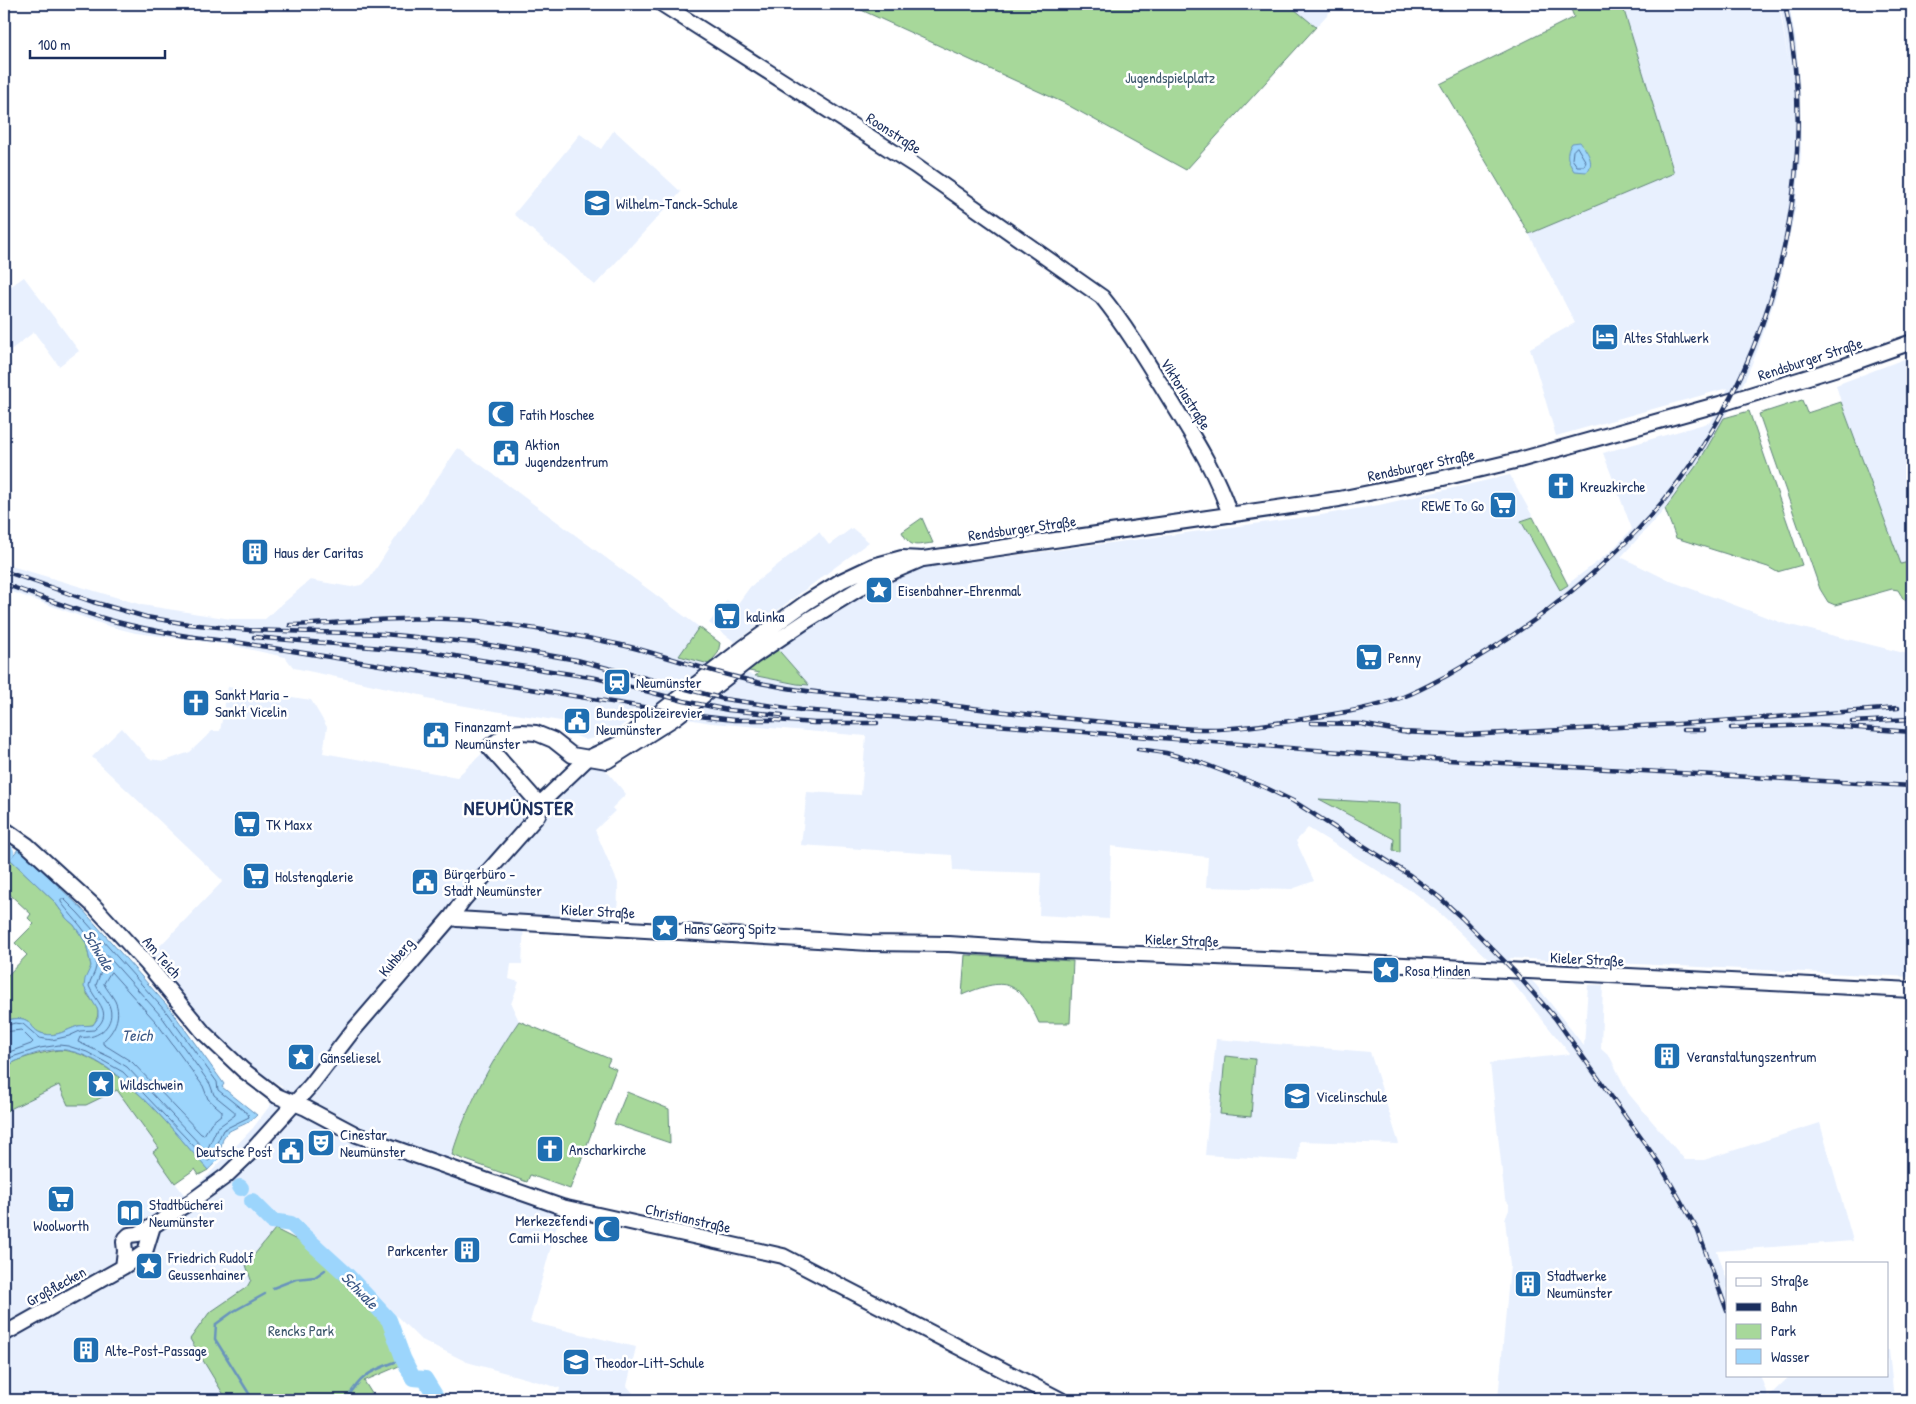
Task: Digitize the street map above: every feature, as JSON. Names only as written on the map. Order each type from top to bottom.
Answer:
[{"type":"street","name":"Roonstraße","points":[[662,4],[914,165],[1102,297]]},
{"type":"street","name":"Viktoriastraße","points":[[1102,297],[1122,322],[1204,454],[1222,491],[1230,515]]},
{"type":"street","name":"Rendsburger Straße","points":[[588,758],[620,743],[743,648],[807,602],[841,581],[884,562],[902,558],[923,559],[1340,499],[1439,479],[1520,460],[1773,389],[1912,342]]},
{"type":"street","name":"Rendsburger Straße","points":[[588,758],[607,761],[676,717],[754,656],[806,621],[873,580],[923,559]]},
{"type":"street","points":[[541,806],[489,747],[508,733],[522,732],[543,735],[572,754],[588,758]]},
{"type":"street","name":"Kuhberg","points":[[226,1176],[249,1154],[311,1084],[351,1033],[451,917],[464,899],[538,815],[544,800],[588,758]]},
{"type":"street","name":"Am Teich","points":[[5,828],[28,845],[94,906],[148,965],[204,1033],[243,1070],[274,1094],[293,1103]]},
{"type":"street","name":"Kieler Straße","points":[[451,917],[457,919],[870,943],[949,944],[1040,950],[1343,962],[1912,990]]},
{"type":"street","name":"Christianstraße","points":[[293,1103],[357,1135],[562,1207],[783,1256],[1061,1400]]},
{"type":"street","name":"Großflecken","points":[[142,1239],[153,1226],[226,1176]]},
{"type":"street","name":"Großflecken","points":[[134,1234],[142,1239],[145,1252],[131,1254],[124,1247],[126,1238],[134,1234]]},
{"type":"street","name":"Großflecken","points":[[4,1334],[123,1267],[131,1254]]},
{"type":"shaded area","points":[[1288,4],[1337,4],[1316,27]]},
{"type":"shaded area","points":[[1622,4],[1779,4],[1789,67],[1780,4],[1789,4],[1796,42],[1800,95],[1801,155],[1795,210],[1778,289],[1758,349],[1745,380],[1716,434],[1699,462],[1665,509],[1621,557],[1668,580],[1782,623],[1912,655],[1912,977],[1509,958],[1536,985],[1584,1046],[1588,985],[1603,985],[1601,1049],[1610,1057],[1628,1093],[1685,1160],[1704,1160],[1820,1123],[1853,1241],[1717,1251],[1726,1277],[1726,1376],[1760,1376],[1768,1397],[1790,1376],[1888,1376],[1889,1350],[1894,1400],[1498,1400],[1510,1266],[1505,1219],[1509,1210],[1509,1204],[1505,1199],[1490,1063],[1570,1054],[1512,982],[1443,916],[1416,894],[1308,828],[1296,841],[1314,881],[1292,889],[1206,887],[1208,857],[1111,846],[1109,919],[1039,915],[1041,873],[953,870],[952,855],[801,845],[807,792],[861,795],[866,736],[712,723],[632,710],[630,719],[611,735],[598,732],[594,738],[586,740],[576,736],[561,721],[426,699],[425,696],[294,668],[285,657],[230,645],[136,633],[108,626],[4,589],[4,564],[142,605],[231,619],[265,619],[310,580],[351,587],[361,585],[370,578],[458,448],[699,627],[679,657],[797,684],[809,685],[774,645],[875,582],[907,570],[1321,515],[1379,505],[1510,475],[1533,517],[1522,521],[1560,590],[1610,552],[1632,529],[1603,453],[1711,422],[1728,388],[1556,436],[1530,348],[1575,323],[1529,234],[1674,173]],"holes":[[[1320,800],[1400,804],[1393,850],[1394,840]]]},
{"type":"shaded area","name":"Wilhelm-Tanck-Schule","points":[[614,130],[681,192],[595,285],[514,214],[580,134],[601,149]]},
{"type":"shaded area","points":[[24,277],[79,351],[59,366],[34,332],[4,355],[4,291]]},
{"type":"shaded area","points":[[1912,356],[1912,561],[1901,565],[1836,385]]},
{"type":"shaded area","points":[[852,528],[869,542],[735,642],[709,623],[727,600],[736,606],[750,587],[819,532],[829,545]]},
{"type":"shaded area","points":[[228,687],[311,700],[327,727],[323,753],[457,777],[489,747],[541,806],[589,763],[599,762],[626,794],[612,808],[615,811],[595,830],[618,883],[617,928],[524,923],[522,964],[511,964],[509,979],[519,982],[511,1004],[519,1021],[473,1098],[457,1136],[448,1168],[562,1207],[530,1322],[636,1347],[627,1386],[639,1400],[557,1400],[560,1388],[467,1362],[420,1339],[299,1220],[274,1212],[256,1197],[250,1204],[275,1229],[246,1264],[251,1280],[247,1287],[209,1313],[191,1339],[227,1400],[4,1400],[4,1112],[59,1084],[86,1105],[117,1090],[159,1149],[153,1153],[185,1196],[253,1128],[277,1096],[282,1086],[253,1070],[210,1028],[151,955],[223,881],[92,757],[122,728],[149,759],[165,761],[190,752],[212,731],[220,731]]},
{"type":"shaded area","name":"Vicelinschule","points":[[1216,1039],[1370,1052],[1399,1144],[1299,1141],[1298,1161],[1205,1155]]},
{"type":"green space","name":"Jugendspielplatz","points":[[860,4],[1288,4],[1316,27],[1186,170],[1064,103],[857,8]]},
{"type":"green space","points":[[1569,4],[1622,4],[1674,173],[1529,234],[1440,84],[1574,17]]},
{"type":"green space","points":[[1802,400],[1807,413],[1841,402],[1901,564],[1912,561],[1912,596],[1904,600],[1898,590],[1892,589],[1835,605],[1828,602],[1820,589],[1759,414]]},
{"type":"green space","points":[[1749,411],[1802,565],[1777,572],[1768,567],[1676,538],[1665,509],[1699,462],[1724,418]]},
{"type":"green space","points":[[1533,517],[1568,585],[1560,590],[1521,521]]},
{"type":"green space","points":[[922,518],[933,543],[914,545],[908,541],[902,532]]},
{"type":"green space","points":[[699,627],[720,643],[718,653],[709,664],[679,656]]},
{"type":"green space","points":[[774,645],[809,685],[755,676],[759,673],[744,670]]},
{"type":"green space","points":[[1319,799],[1400,804],[1400,853],[1393,850],[1394,839]]},
{"type":"green space","points":[[10,859],[54,901],[86,943],[91,966],[87,994],[98,1012],[93,1025],[78,1026],[49,1035],[38,1032],[26,1020],[14,1019],[4,1021],[4,973],[7,976],[27,955],[15,943],[34,924],[28,918],[31,914],[4,889],[4,867]]},
{"type":"green space","points":[[965,955],[1073,961],[1070,1023],[1039,1023],[1032,1008],[1024,998],[1017,990],[1009,986],[1000,984],[989,986],[962,995]]},
{"type":"green space","points":[[519,1021],[610,1059],[607,1065],[616,1069],[570,1189],[530,1175],[527,1182],[452,1155],[464,1120],[480,1085]]},
{"type":"green space","points":[[59,1050],[80,1054],[101,1064],[121,1079],[160,1115],[208,1170],[199,1175],[195,1169],[175,1183],[153,1152],[159,1148],[117,1090],[86,1105],[68,1105],[59,1085],[4,1112],[4,1068],[23,1058]]},
{"type":"green space","points":[[1225,1056],[1255,1059],[1251,1117],[1220,1114]]},
{"type":"green space","points":[[627,1092],[669,1109],[670,1143],[614,1124]]},
{"type":"green space","name":"Rencks Park","points":[[275,1229],[303,1243],[345,1277],[385,1324],[399,1366],[364,1381],[376,1400],[227,1400],[190,1339],[209,1313],[247,1287],[251,1280],[246,1265]]},
{"type":"water","points":[[1580,142],[1587,152],[1591,164],[1587,172],[1574,171],[1568,160],[1568,150],[1572,143]]},
{"type":"water","name":"Teich","points":[[19,848],[82,909],[171,1010],[224,1084],[222,1087],[257,1115],[226,1134],[219,1158],[208,1170],[144,1098],[106,1067],[86,1056],[66,1050],[51,1050],[25,1057],[4,1068],[4,1021],[14,1019],[26,1020],[38,1032],[53,1035],[78,1026],[93,1025],[98,1018],[98,1010],[84,987],[85,979],[91,966],[86,943],[54,901],[10,859]]},
{"type":"waterway","name":"Schwale","points":[[252,1201],[272,1221],[291,1224],[348,1276],[389,1320],[403,1358],[413,1378],[425,1379],[438,1400]]},
{"type":"waterway","points":[[273,1288],[296,1279],[315,1277],[325,1270]]},
{"type":"waterway","points":[[253,1400],[215,1339],[216,1324],[234,1311],[265,1294]]},
{"type":"waterway","points":[[346,1400],[356,1385],[366,1376],[395,1362]]},
{"type":"railway","points":[[290,625],[431,618],[479,621],[608,642],[734,677],[793,689],[927,702],[1060,718],[1183,728],[1229,728],[1279,723],[1360,709],[1409,695],[1461,667],[1524,627],[1571,592],[1614,554],[1653,513],[1688,468],[1732,394],[1755,342],[1774,287],[1787,232],[1795,175],[1798,118],[1794,61],[1785,4]]},
{"type":"railway","points":[[4,571],[93,602],[146,617],[188,624],[249,630],[384,634],[477,643],[577,660],[724,699],[801,710],[1431,759],[1912,786]]},
{"type":"railway","points":[[4,584],[60,604],[132,626],[205,639],[235,642],[699,716],[734,720],[877,723]]},
{"type":"railway","points":[[254,637],[429,652],[596,678],[684,701],[728,710],[782,715]]},
{"type":"railway","points":[[1401,732],[1467,735],[1678,724],[1898,708]]},
{"type":"railway","points":[[1852,722],[1912,719]]},
{"type":"railway","points":[[1311,723],[1361,724],[1408,733]]},
{"type":"railway","points":[[1731,728],[1818,725],[1912,732]]},
{"type":"railway","points":[[1683,730],[1704,730]]},
{"type":"railway","points":[[1138,749],[1166,753],[1199,762],[1264,787],[1293,801],[1411,876],[1439,897],[1462,918],[1514,971],[1555,1018],[1659,1163],[1698,1231],[1726,1308]]},
{"type":"place","name":"Wilhelm-Tanck-Schule","points":[[597,203]]},
{"type":"place","name":"Altes Stahlwerk","points":[[1605,337]]},
{"type":"place","name":"Fatih Moschee","points":[[501,414]]},
{"type":"place","name":"Aktion Jugendzentrum","points":[[506,453]]},
{"type":"place","name":"Kreuzkirche","points":[[1561,486]]},
{"type":"place","name":"REWE To Go","points":[[1503,505]]},
{"type":"place","name":"Haus der Caritas","points":[[255,552]]},
{"type":"place","name":"Eisenbahner-Ehrenmal","points":[[879,590]]},
{"type":"place","name":"kalinka","points":[[727,616]]},
{"type":"place","name":"Penny","points":[[1369,657]]},
{"type":"place","name":"Neumünster","points":[[617,682]]},
{"type":"place","name":"Sankt Maria - Sankt Vicelin","points":[[196,703]]},
{"type":"place","name":"Bundespolizeirevier Neumünster","points":[[577,721]]},
{"type":"place","name":"Finanzamt Neumünster","points":[[436,735]]},
{"type":"place","name":"TK Maxx","points":[[247,824]]},
{"type":"place","name":"Holstengalerie","points":[[256,876]]},
{"type":"place","name":"Bürgerbüro - Stadt Neumünster","points":[[425,882]]},
{"type":"place","name":"Hans Georg Spitz","points":[[665,928]]},
{"type":"place","name":"Rosa Minden","points":[[1386,970]]},
{"type":"place","name":"Veranstaltungszentrum","points":[[1667,1056]]},
{"type":"place","name":"Gänseliesel","points":[[301,1057]]},
{"type":"place","name":"Wildschwein","points":[[101,1084]]},
{"type":"place","name":"Vicelinschule","points":[[1297,1096]]},
{"type":"place","name":"Cinestar Neumünster","points":[[321,1143]]},
{"type":"place","name":"Anscharkirche","points":[[550,1149]]},
{"type":"place","name":"Deutsche Post","points":[[291,1151]]},
{"type":"place","name":"Woolworth","points":[[61,1199]]},
{"type":"place","name":"Stadtbücherei Neumünster","points":[[130,1213]]},
{"type":"place","name":"Merkezefendi Camii Moschee","points":[[607,1229]]},
{"type":"place","name":"Parkcenter","points":[[467,1250]]},
{"type":"place","name":"Friedrich Rudolf Geussenhainer","points":[[149,1266]]},
{"type":"place","name":"Stadtwerke Neumünster","points":[[1528,1284]]},
{"type":"place","name":"Alte-Post-Passage","points":[[86,1350]]},
{"type":"place","name":"Theodor-Litt-Schule","points":[[576,1362]]},
{"type":"district","name":"NEUMÜNSTER","points":[[519,807]]}]
